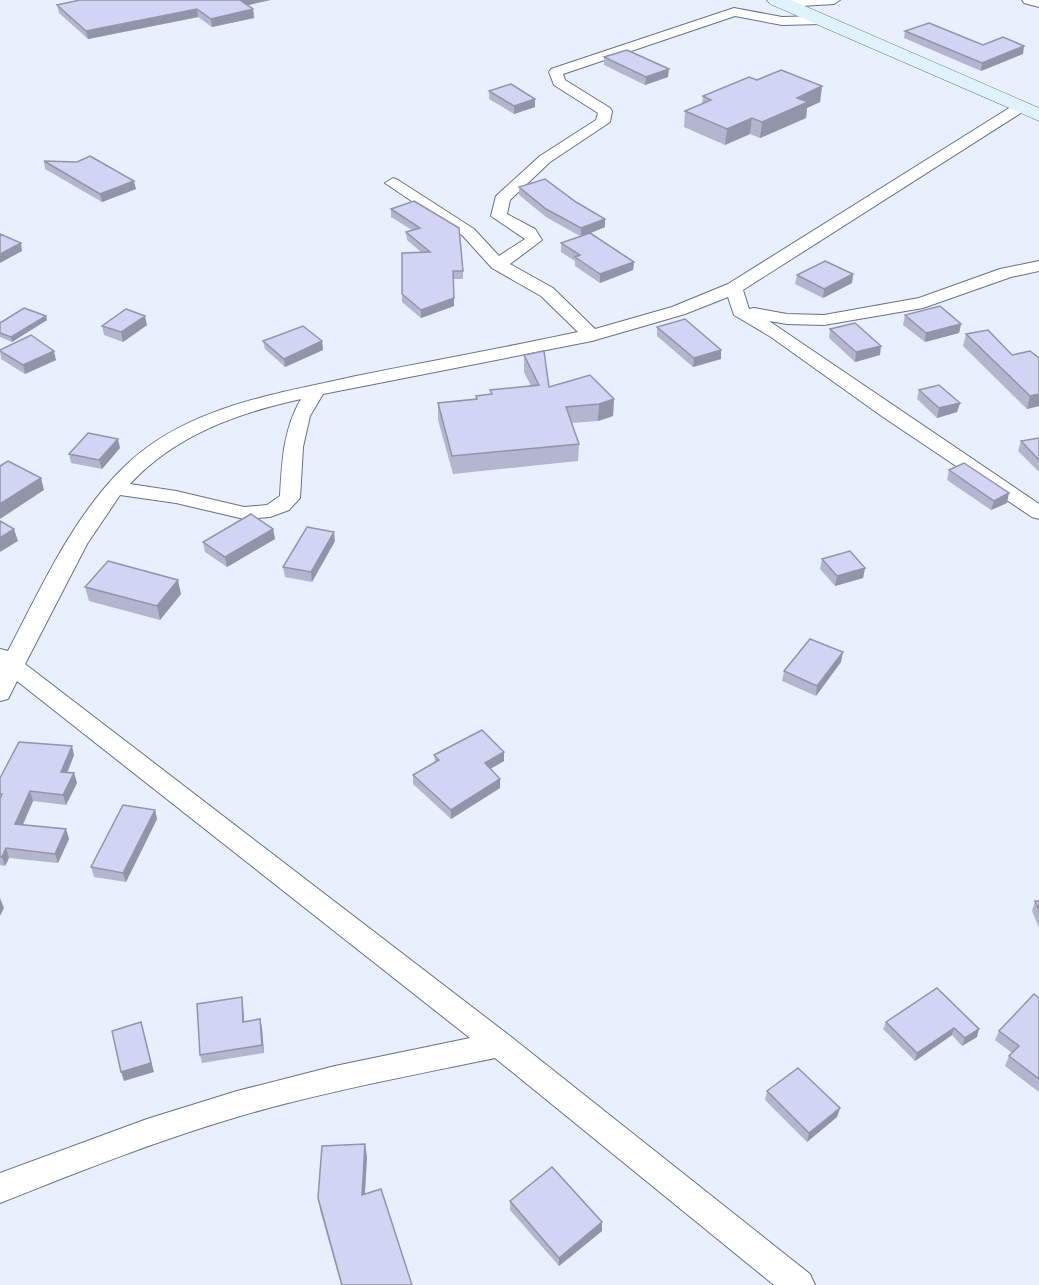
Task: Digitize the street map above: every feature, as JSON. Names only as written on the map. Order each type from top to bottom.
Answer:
[{"type":"street","points":[[781,2],[834,0]]},
{"type":"street","points":[[1028,0],[1039,3]]},
{"type":"street","points":[[781,2],[1039,115]]},
{"type":"street","points":[[498,264],[534,240],[529,232],[499,216],[502,199],[545,159],[603,122],[605,111],[559,82],[556,72],[734,12],[782,21],[821,20]]},
{"type":"street","points":[[0,693],[6,661],[70,553],[115,489],[147,456],[179,435],[231,413],[316,390],[592,336],[699,305],[734,288],[1019,108]]},
{"type":"street","points":[[393,183],[468,232],[498,264],[547,292],[567,308],[592,336]]},
{"type":"street","points":[[777,333],[824,320],[923,303],[1006,273],[1039,266]]},
{"type":"street","points":[[734,288],[740,311],[777,333],[900,420],[1039,513]]},
{"type":"street","points":[[699,305],[787,320],[824,320]]},
{"type":"street","points":[[115,489],[176,497],[244,513],[257,514],[282,506],[290,498],[293,447],[301,416],[316,390]]},
{"type":"street","points":[[6,661],[500,1045],[799,1285]]},
{"type":"street","points":[[0,1188],[136,1136],[238,1104],[355,1074],[500,1045]]},
{"type":"building","points":[[80,0],[240,0],[253,9],[211,19],[197,9],[86,31],[57,5]]},
{"type":"building","points":[[929,23],[983,45],[1003,37],[1024,46],[982,63],[905,31]]},
{"type":"building","points":[[627,50],[669,69],[646,77],[604,57]]},
{"type":"building","points":[[781,70],[822,86],[797,98],[808,102],[762,122],[752,118],[727,129],[685,111],[711,100],[703,96],[749,77],[757,80]]},
{"type":"building","points":[[511,84],[535,99],[514,106],[489,91]]},
{"type":"building","points":[[90,156],[134,181],[100,194],[44,161],[77,162]]},
{"type":"building","points":[[545,179],[576,202],[605,219],[581,228],[546,209],[519,187]]},
{"type":"building","points":[[414,201],[459,228],[463,271],[453,271],[454,298],[421,310],[402,294],[402,253],[430,252],[406,232],[420,228],[391,209]]},
{"type":"building","points":[[590,233],[634,262],[600,274],[575,257],[580,255],[561,243]]},
{"type":"building","points":[[0,234],[21,243],[0,254]]},
{"type":"building","points":[[825,261],[853,274],[824,289],[797,275]]},
{"type":"building","points":[[940,306],[961,324],[926,333],[905,315]]},
{"type":"building","points":[[24,308],[46,316],[11,337],[0,333],[0,323]]},
{"type":"building","points":[[126,309],[145,316],[121,332],[102,326]]},
{"type":"building","points":[[685,319],[721,350],[694,358],[657,327]]},
{"type":"building","points":[[855,323],[881,346],[856,352],[830,329]]},
{"type":"building","points":[[303,326],[322,341],[284,359],[263,341]]},
{"type":"building","points":[[988,330],[1012,355],[1030,351],[1039,358],[1039,394],[1030,396],[966,334]]},
{"type":"building","points":[[31,335],[54,351],[23,365],[0,351],[0,350]]},
{"type":"building","points":[[544,351],[549,387],[590,375],[614,399],[599,404],[566,407],[579,444],[452,456],[438,403],[477,399],[476,396],[492,394],[490,390],[539,385],[524,355]]},
{"type":"building","points":[[939,385],[960,403],[939,408],[919,390]]},
{"type":"building","points":[[88,433],[118,439],[99,460],[69,454]]},
{"type":"building","points":[[1039,438],[1039,460],[1021,441]]},
{"type":"building","points":[[8,461],[41,478],[0,504],[0,466]]},
{"type":"building","points":[[964,463],[1009,493],[994,501],[949,470]]},
{"type":"building","points":[[251,514],[273,529],[225,557],[203,542]]},
{"type":"building","points":[[0,521],[14,529],[0,538]]},
{"type":"building","points":[[307,527],[334,532],[311,572],[283,567]]},
{"type":"building","points":[[850,551],[865,568],[837,576],[822,559]]},
{"type":"building","points":[[108,561],[178,580],[157,606],[85,587]]},
{"type":"building","points":[[810,639],[843,652],[817,686],[784,671]]},
{"type":"building","points":[[482,730],[504,752],[485,763],[500,779],[451,810],[413,775],[439,760],[434,755]]},
{"type":"building","points":[[19,742],[72,746],[61,772],[74,773],[63,795],[30,791],[15,824],[66,829],[55,854],[6,848],[2,857],[0,856],[0,799],[2,794],[0,794],[0,778]]},
{"type":"building","points":[[123,805],[155,810],[123,873],[91,867]]},
{"type":"building","points":[[937,988],[979,1029],[965,1038],[954,1028],[917,1053],[886,1022]]},
{"type":"building","points":[[1034,994],[1039,998],[1039,1079],[1009,1056],[1019,1046],[999,1031]]},
{"type":"building","points":[[242,997],[243,1022],[260,1019],[262,1045],[200,1055],[197,1004]]},
{"type":"building","points":[[141,1022],[151,1063],[121,1072],[112,1031]]},
{"type":"building","points":[[798,1068],[840,1108],[809,1133],[767,1091]]},
{"type":"building","points":[[365,1144],[362,1195],[381,1189],[412,1285],[342,1285],[318,1198],[322,1146]]},
{"type":"building","points":[[552,1167],[602,1222],[559,1258],[510,1201]]}]
